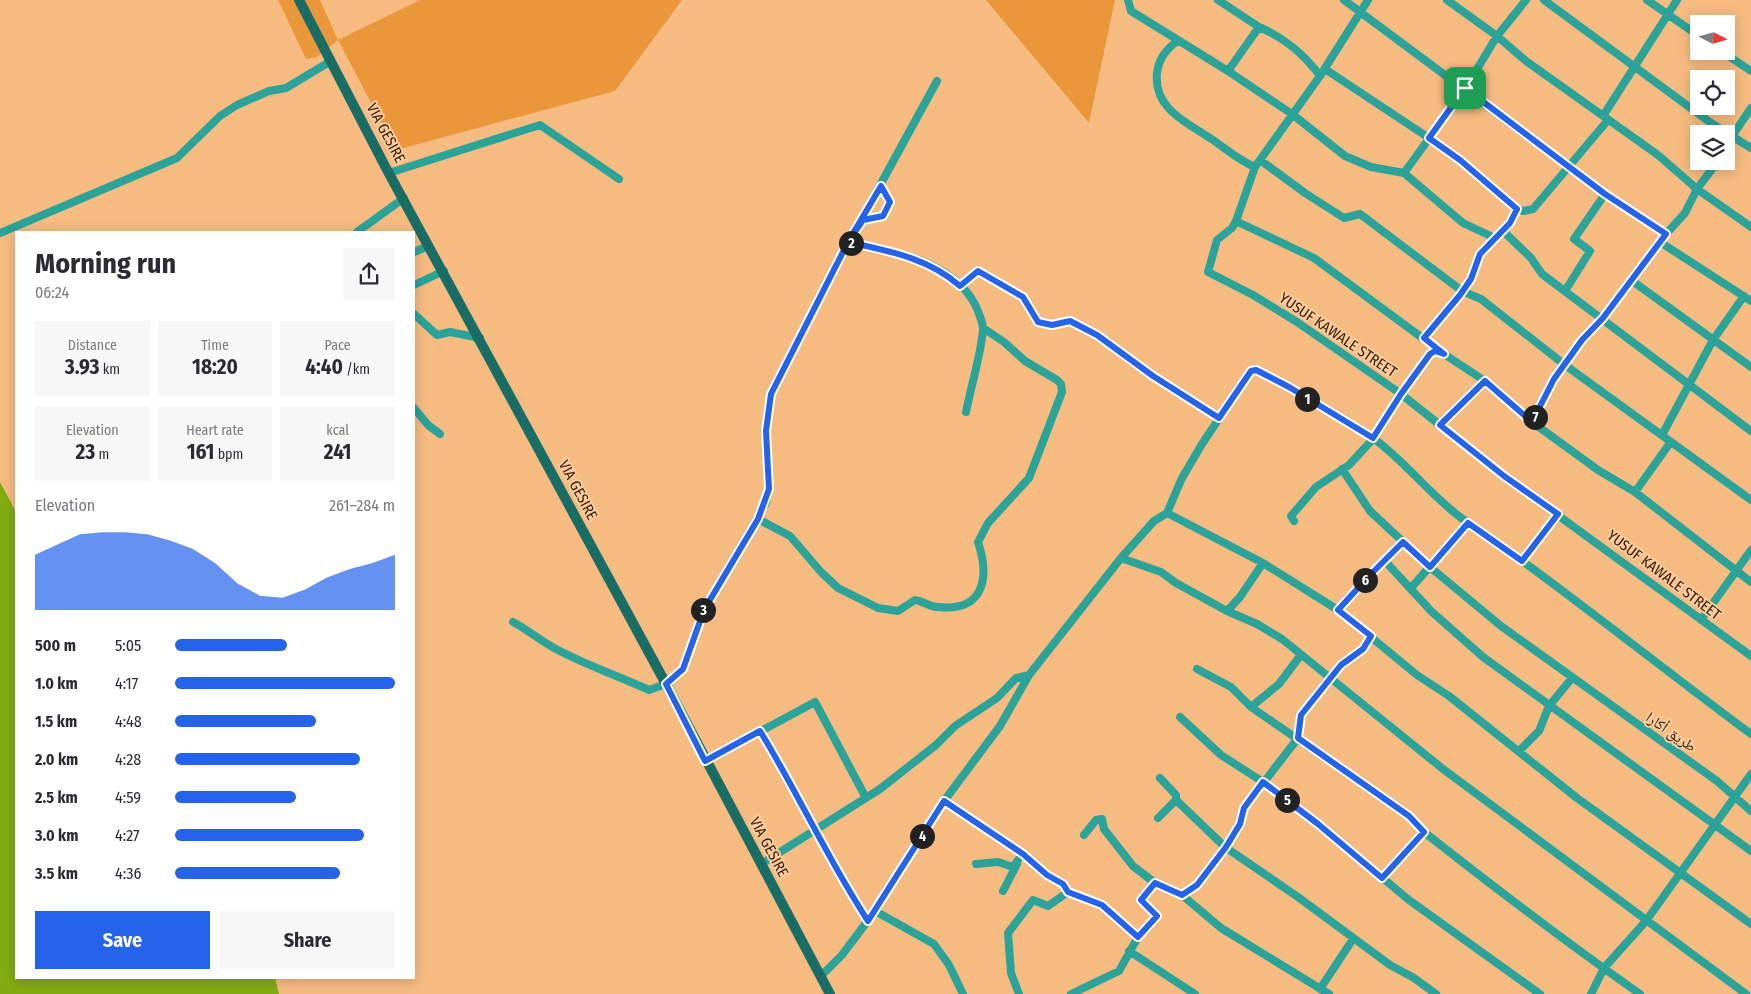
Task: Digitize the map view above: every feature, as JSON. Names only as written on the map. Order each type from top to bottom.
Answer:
[{"type":"main road","name":"VIA GESIRE","points":[[299,0],[389,173],[444,271],[666,684],[705,761],[822,975],[830,994]]},
{"type":"street","points":[[1128,0],[1131,11],[1177,41],[1228,70],[1292,114],[1345,156],[1371,168],[1404,173],[1463,223],[1495,238]]},
{"type":"street","points":[[1218,0],[1292,46],[1311,63],[1320,76]]},
{"type":"street","points":[[1344,0],[1465,88],[1569,168],[1666,234]]},
{"type":"street","name":"YUSUF KAWALE STREET","points":[[1368,0],[1325,69],[1255,167],[1236,221],[1232,228],[1217,240],[1208,272],[1253,295],[1297,322],[1401,394],[1504,476],[1751,656]]},
{"type":"street","points":[[1446,0],[1497,36],[1526,61],[1658,155],[1698,189],[1751,227]]},
{"type":"street","points":[[1404,173],[1465,88],[1497,36],[1526,0]]},
{"type":"street","points":[[1544,0],[1714,125]]},
{"type":"street","points":[[1647,0],[1667,16],[1690,30]]},
{"type":"street","points":[[1325,69],[1460,160],[1517,209],[1533,209],[1550,187],[1569,168],[1605,118],[1633,67],[1677,0]]},
{"type":"street","points":[[1228,70],[1259,27]]},
{"type":"street","points":[[1177,41],[1164,53],[1158,69],[1156,82],[1167,108],[1184,122],[1255,167]]},
{"type":"street","points":[[1735,60],[1751,70]]},
{"type":"street","points":[[0,233],[177,158],[220,116],[237,105],[269,91],[286,88],[330,61]]},
{"type":"street","points":[[513,622],[555,648],[610,676],[625,679],[649,690],[666,684],[683,669],[704,610],[758,519],[769,489],[766,431],[771,394],[848,242],[863,220],[937,81]]},
{"type":"street","points":[[1735,131],[1751,108]]},
{"type":"street","points":[[389,173],[540,125],[620,179]]},
{"type":"street","points":[[1735,137],[1751,148]]},
{"type":"street","points":[[1260,160],[1305,193],[1344,218],[1360,214],[1462,291],[1481,299],[1565,365],[1751,500]]},
{"type":"street","points":[[1532,422],[1554,379],[1582,340],[1603,318],[1666,234],[1685,213],[1698,189],[1712,170]]},
{"type":"street","points":[[863,220],[883,216],[890,202],[881,186]]},
{"type":"street","points":[[1565,291],[1590,251],[1574,239],[1605,194]]},
{"type":"street","points":[[358,231],[404,198]]},
{"type":"street","points":[[1424,338],[1471,279],[1480,254],[1510,223],[1517,209]]},
{"type":"street","points":[[1236,221],[1314,258],[1444,354],[1485,381],[1532,422],[1598,470],[1634,492],[1751,582]]},
{"type":"street","points":[[1502,230],[1531,258],[1542,274],[1751,431]]},
{"type":"street","points":[[848,242],[902,254],[944,272],[974,302],[983,328],[966,412]]},
{"type":"street","points":[[1660,242],[1747,298],[1713,340],[1662,435]]},
{"type":"street","points":[[415,252],[429,246]]},
{"type":"street","points":[[415,285],[444,271]]},
{"type":"street","points":[[960,286],[978,271],[1023,297],[1038,322],[1052,325],[1070,321],[1097,335],[1153,376],[1219,418]]},
{"type":"street","points":[[1631,280],[1751,366]]},
{"type":"street","points":[[415,315],[437,335],[450,332],[480,338]]},
{"type":"street","points":[[758,519],[790,536],[821,572],[838,588],[878,608],[898,611],[915,600],[935,607],[956,608],[970,602],[978,594],[984,575],[983,558],[978,542],[988,522],[1029,478],[1062,392],[1061,384],[1057,380],[1025,361],[1004,342],[983,328]]},
{"type":"street","points":[[1294,521],[1291,516],[1316,487],[1349,465],[1373,438],[1401,394],[1430,354],[1435,351],[1444,354]]},
{"type":"street","points":[[822,975],[842,955],[875,911],[944,801],[1000,726],[1029,675],[1121,558],[1154,521],[1167,513],[1182,478],[1251,371],[1256,370],[1289,387],[1373,438],[1397,456],[1413,476],[1468,523],[1522,561],[1654,663],[1751,734]]},
{"type":"street","points":[[1440,425],[1485,381]]},
{"type":"street","points":[[415,409],[428,425],[440,434]]},
{"type":"street","points":[[1634,492],[1670,443]]},
{"type":"street","name":"طريق أكارا","points":[[1342,469],[1370,511],[1430,567],[1501,626],[1717,781],[1751,811]]},
{"type":"street","points":[[1167,513],[1263,563],[1338,610],[1417,675],[1438,688],[1577,798],[1751,924]]},
{"type":"street","points":[[1522,561],[1558,514]]},
{"type":"street","points":[[1411,588],[1468,523]]},
{"type":"street","points":[[1338,610],[1403,542]]},
{"type":"street","points":[[1701,620],[1751,550]]},
{"type":"street","points":[[1121,558],[1161,572],[1227,611],[1257,624],[1282,640],[1443,770],[1746,994]]},
{"type":"street","points":[[1385,561],[1457,636],[1549,706],[1751,851]]},
{"type":"street","points":[[1227,611],[1240,597],[1263,563]]},
{"type":"street","points":[[1182,895],[1197,885],[1226,847],[1240,824],[1244,808],[1298,738],[1301,715],[1331,680],[1341,665],[1363,649],[1371,636]]},
{"type":"street","points":[[1251,707],[1278,684],[1300,656]]},
{"type":"street","points":[[1197,668],[1231,687],[1251,707],[1409,816],[1424,832],[1548,929],[1576,945],[1640,994]]},
{"type":"street","points":[[761,864],[866,798],[936,745],[955,726],[997,698],[1016,678],[1029,675]]},
{"type":"street","points":[[1519,751],[1539,731],[1549,706],[1572,678]]},
{"type":"street","points":[[705,761],[815,702],[866,798]]},
{"type":"street","points":[[1180,717],[1220,755],[1263,782],[1443,925],[1540,994]]},
{"type":"street","points":[[760,731],[816,830],[830,860],[868,921]]},
{"type":"street","points":[[1591,994],[1604,968],[1646,921],[1751,774]]},
{"type":"street","points":[[1158,818],[1176,800],[1176,794],[1160,778]]},
{"type":"street","points":[[1176,800],[1226,847],[1298,897],[1353,939],[1436,994]]},
{"type":"street","points":[[944,801],[1021,857],[1063,884],[1068,892],[1102,905],[1138,937]]},
{"type":"street","points":[[1084,835],[1096,820],[1102,819],[1104,829],[1133,866],[1155,883],[1182,895],[1221,928],[1329,994]]},
{"type":"street","points":[[1382,878],[1424,832]]},
{"type":"street","points":[[976,864],[998,862],[1013,867],[1021,857]]},
{"type":"street","points":[[1002,891],[1021,857]]},
{"type":"street","points":[[1078,993],[1119,971],[1138,937],[1157,916],[1141,900],[1155,883]]},
{"type":"street","points":[[1019,994],[1011,973],[1008,933],[1033,900],[1048,906],[1068,892]]},
{"type":"street","points":[[875,911],[934,944],[949,964],[963,994]]},
{"type":"street","points":[[1320,988],[1353,939]]},
{"type":"street","points":[[1129,951],[1195,994]]},
{"type":"shaded area","points":[[278,0],[320,0],[338,40],[317,57],[306,59]]},
{"type":"shaded area","points":[[420,0],[682,0],[615,91],[396,150],[338,40]]},
{"type":"shaded area","points":[[986,0],[1115,0],[1089,123]]},
{"type":"shaded area","points":[[0,482],[15,510],[15,979],[275,979],[279,994],[0,994]]},
{"type":"route","points":[[1465,88],[1429,138],[1460,160],[1517,209],[1510,223],[1480,254],[1471,279],[1460,295],[1424,338],[1444,354],[1435,351],[1430,354],[1401,394],[1373,438],[1289,387],[1256,370],[1251,371],[1219,418],[1153,376],[1097,335],[1070,321],[1052,325],[1038,322],[1023,297],[978,271],[960,286],[944,272],[926,263],[902,254],[848,242],[863,220],[881,186],[890,202],[883,216],[863,220],[848,242],[771,394],[766,431],[769,489],[766,503],[704,610],[683,669],[666,684],[705,761],[760,731],[804,807],[830,860],[868,921],[944,801],[1023,854],[1047,875],[1063,884],[1068,892],[1102,905],[1138,937],[1157,916],[1141,900],[1155,883],[1182,895],[1197,885],[1226,847],[1240,824],[1244,808],[1263,782],[1318,824],[1382,878],[1424,832],[1409,816],[1298,738],[1301,715],[1321,693],[1341,665],[1363,649],[1371,636],[1338,610],[1403,542],[1430,567],[1468,523],[1522,561],[1543,537],[1558,514],[1504,476],[1440,425],[1485,381],[1532,422],[1554,379],[1582,340],[1603,318],[1666,234],[1569,168],[1465,88]]}]
